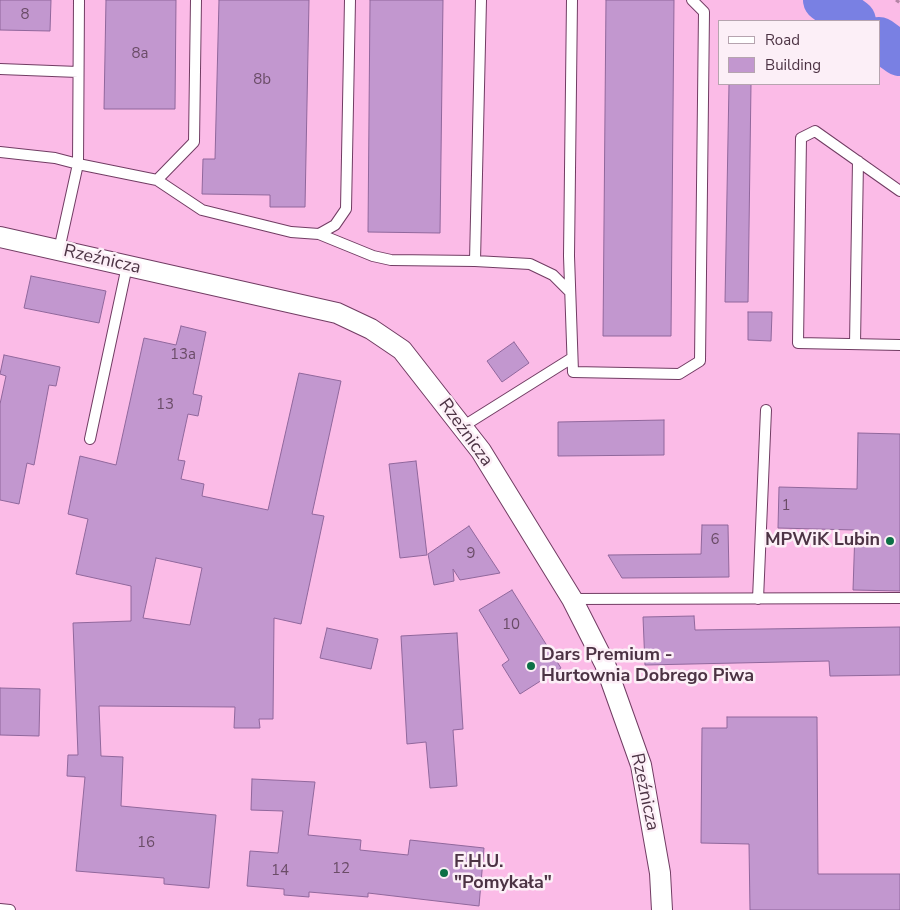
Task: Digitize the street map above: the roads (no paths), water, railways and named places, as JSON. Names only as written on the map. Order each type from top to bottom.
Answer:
[{"type":"street","name":"Rzeźnicza","points":[[0,237],[337,313],[371,330],[402,350],[481,451],[572,599],[605,664],[640,765],[660,873],[662,910]]},
{"type":"lane","points":[[59,250],[78,164],[79,0]]},
{"type":"lane","points":[[157,180],[194,142],[196,0]]},
{"type":"lane","points":[[319,234],[335,224],[346,209],[350,0]]},
{"type":"lane","points":[[475,261],[481,0]]},
{"type":"lane","points":[[572,0],[570,292],[573,372],[679,374],[700,361],[704,12],[692,0]]},
{"type":"lane","points":[[0,69],[78,72]]},
{"type":"lane","points":[[900,191],[815,131],[801,138],[798,343],[900,345]]},
{"type":"lane","points":[[0,152],[55,158],[157,180],[202,210],[291,232],[319,234],[372,256],[391,260],[530,264],[553,275],[570,292]]},
{"type":"lane","points":[[855,344],[858,161]]},
{"type":"lane","points":[[90,439],[127,266]]},
{"type":"lane","points":[[462,427],[572,358]]},
{"type":"lane","points":[[758,599],[766,410]]},
{"type":"lane","points":[[572,599],[900,598]]},
{"type":"lane","points":[[0,909],[10,910]]},
{"type":"waterway","points":[[825,0],[853,20]]},
{"type":"waterway","points":[[880,40],[900,54]]},
{"type":"place","name":"MPWiK Lubin","points":[[890,541]]},
{"type":"place","name":"Dars Premium - Hurtownia Dobrego Piwa","points":[[531,666]]},
{"type":"place","name":"F.H.U. \"Pomykała\"","points":[[444,873]]}]
